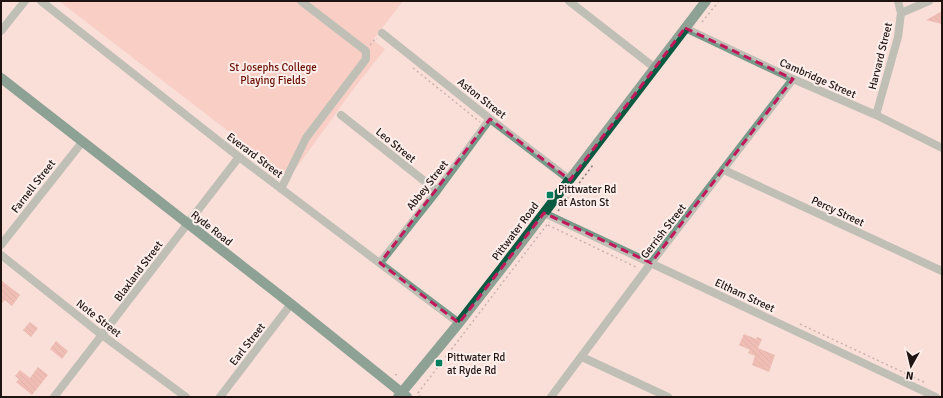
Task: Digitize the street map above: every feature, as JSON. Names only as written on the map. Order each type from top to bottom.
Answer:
[{"type":"main road","name":"Pittwater Road","points":[[402,396],[570,180],[706,1]]},
{"type":"main road","name":"Ryde Road","points":[[1,78],[291,304],[402,396]]},
{"type":"street","points":[[1,31],[25,1]]},
{"type":"street","name":"Everard Street","points":[[41,1],[239,157],[459,323]]},
{"type":"street","points":[[281,189],[306,138],[366,59],[366,51],[301,1]]},
{"type":"street","points":[[569,1],[655,68]]},
{"type":"street","name":"Harvard Street","points":[[876,115],[898,37],[901,13],[898,1]]},
{"type":"street","points":[[901,13],[929,1]]},
{"type":"street","name":"Cambridge Street","points":[[686,28],[793,79],[876,115],[942,148]]},
{"type":"street","name":"Aston Street","points":[[382,33],[490,119],[570,180]]},
{"type":"street","name":"Gerrish Street","points":[[551,397],[651,263],[793,79]]},
{"type":"street","name":"Leo Street","points":[[341,115],[437,191]]},
{"type":"street","name":"Abbey Street","points":[[380,264],[437,191],[490,119]]},
{"type":"street","name":"Farnell Street","points":[[1,245],[83,141]]},
{"type":"street","name":"Blaxland Street","points":[[54,397],[239,157]]},
{"type":"street","name":"Percy Street","points":[[724,170],[942,271]]},
{"type":"street","name":"Eltham Street","points":[[544,213],[936,397]]},
{"type":"street","name":"Note Street","points":[[1,255],[102,335],[186,397]]},
{"type":"street","name":"Earl Street","points":[[220,397],[291,304]]},
{"type":"street","points":[[582,357],[668,397]]},
{"type":"path","points":[[699,25],[719,1]]},
{"type":"path","points":[[418,397],[420,395],[418,394],[548,224],[638,268]]},
{"type":"highlighted area","points":[[685,28],[793,79],[651,263],[544,213],[459,323],[380,263],[490,119],[570,180]]},
{"type":"green space","name":"St Josephs College Playing Fields","points":[[59,1],[403,1],[373,40],[385,49],[355,87],[289,178]]},
{"type":"building","points":[[942,11],[942,24],[926,20]]},
{"type":"building","points":[[1,280],[20,295],[12,306],[5,300],[1,304]]},
{"type":"building","points":[[30,322],[38,328],[31,337],[23,330]]},
{"type":"building","points":[[744,334],[756,339],[757,337],[762,339],[758,348],[775,355],[769,372],[752,365],[755,356],[748,353],[750,350],[739,345]]},
{"type":"building","points":[[56,341],[68,351],[62,359],[50,349]]},
{"type":"building","points":[[38,367],[48,375],[32,395],[16,382],[19,379],[15,376],[20,370],[30,378]]},
{"type":"place","name":"Pittwater Rd at Aston St","points":[[550,195]]},
{"type":"place","name":"Pittwater Rd at Ryde Rd","points":[[439,363]]}]
